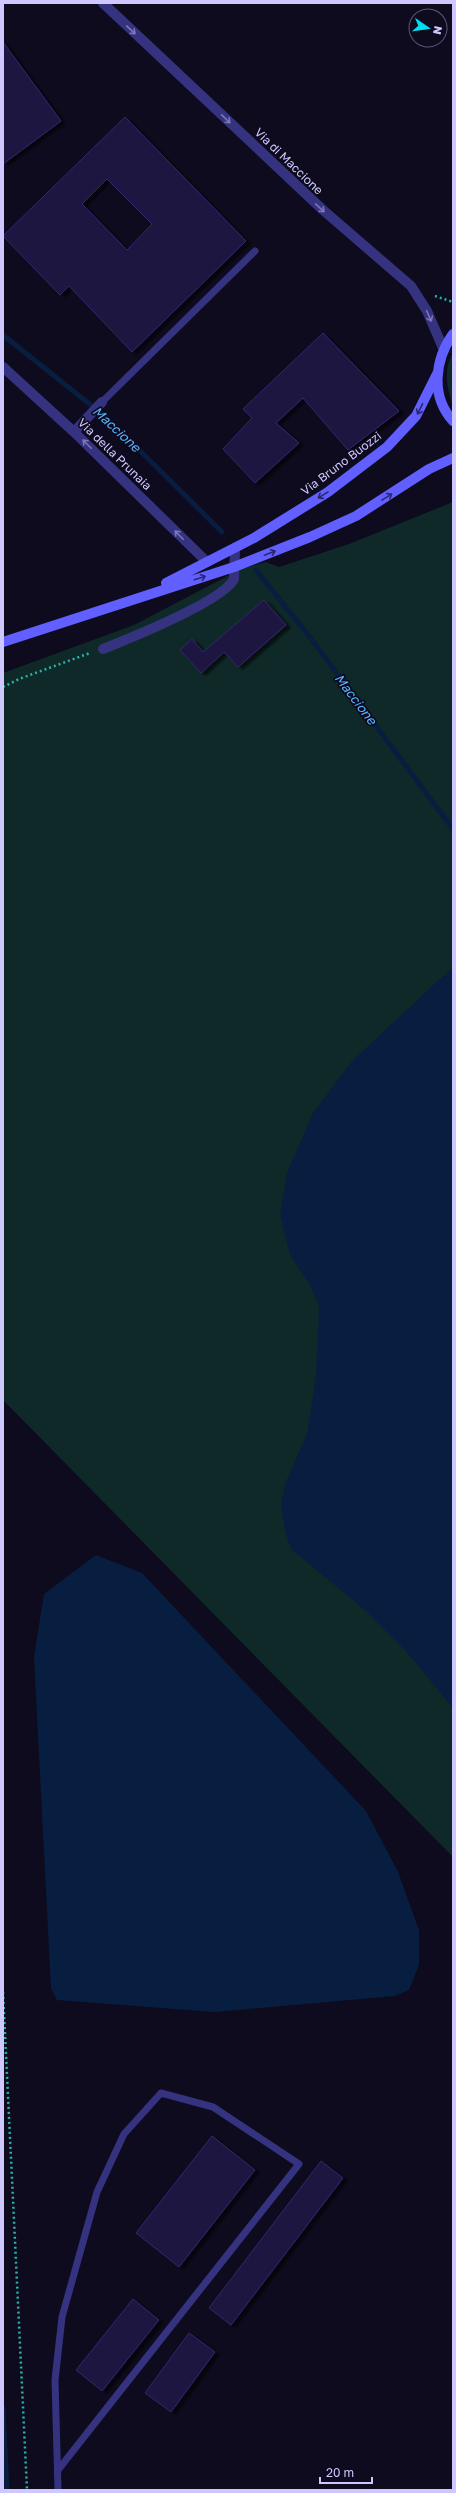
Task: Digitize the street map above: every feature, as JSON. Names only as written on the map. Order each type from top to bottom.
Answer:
[{"type":"main road","name":"Via Bruno Buozzi","points":[[136,598],[235,548],[328,492],[387,447],[416,416],[437,374],[443,348],[453,334]]},
{"type":"main road","name":"Via Bruno Buozzi","points":[[437,374],[440,396],[453,421]]},
{"type":"main road","name":"Via Bruno Buozzi","points":[[3,642],[234,567],[310,537],[356,516],[429,469],[453,458]]},
{"type":"street","name":"Via di Maccione","points":[[103,3],[322,210],[411,286],[427,311],[443,348]]},
{"type":"street","name":"Via della Prunaia","points":[[3,367],[74,432],[207,562]]},
{"type":"street","points":[[74,432],[102,402]]},
{"type":"street","points":[[103,649],[156,628],[225,589],[234,579],[235,548]]},
{"type":"lane","points":[[102,402],[255,251]]},
{"type":"lane","points":[[58,2470],[299,2164],[213,2107],[161,2093],[124,2134],[97,2192],[62,2317],[55,2380],[58,2490]]},
{"type":"path","points":[[3,687],[19,679],[103,649]]},
{"type":"path","points":[[3,1992],[27,2490]]},
{"type":"green space","points":[[453,353],[453,406],[449,393],[447,372]]},
{"type":"green space","points":[[453,502],[453,1857],[3,1400],[3,673],[134,625],[241,569],[266,562],[279,567],[349,544]]},
{"type":"water","points":[[453,967],[453,1708],[404,1649],[366,1611],[291,1549],[285,1531],[281,1505],[285,1484],[307,1434],[316,1376],[319,1306],[311,1287],[290,1255],[280,1215],[287,1173],[313,1113],[353,1060]]},
{"type":"water","points":[[96,1555],[142,1573],[366,1811],[398,1872],[419,1930],[419,1965],[409,1990],[395,1996],[215,2012],[57,2000],[51,1988],[34,1657],[44,1594]]},
{"type":"building","points":[[3,42],[61,121],[3,164]]},
{"type":"building","points":[[125,117],[246,241],[132,352],[69,286],[60,295],[3,236]],"holes":[[[107,179],[152,224],[127,250],[82,204]]]},
{"type":"building","points":[[323,333],[399,411],[348,450],[303,398],[276,423],[299,443],[255,483],[223,449],[252,418],[243,409]]},
{"type":"building","points":[[264,600],[286,625],[238,667],[224,652],[201,673],[180,650],[192,639],[203,652]]},
{"type":"building","points":[[212,2136],[255,2170],[179,2267],[136,2233]]},
{"type":"building","points":[[321,2161],[343,2178],[231,2325],[209,2308]]},
{"type":"building","points":[[133,2299],[159,2320],[102,2391],[76,2370]]},
{"type":"building","points":[[189,2333],[215,2352],[171,2412],[145,2393]]},
{"type":"waterway","name":"Maccione","points":[[3,335],[107,418],[222,532]]},
{"type":"waterway","name":"Maccione","points":[[256,570],[309,636],[453,829]]},
{"type":"waterway","points":[[3,2408],[7,2490]]}]
